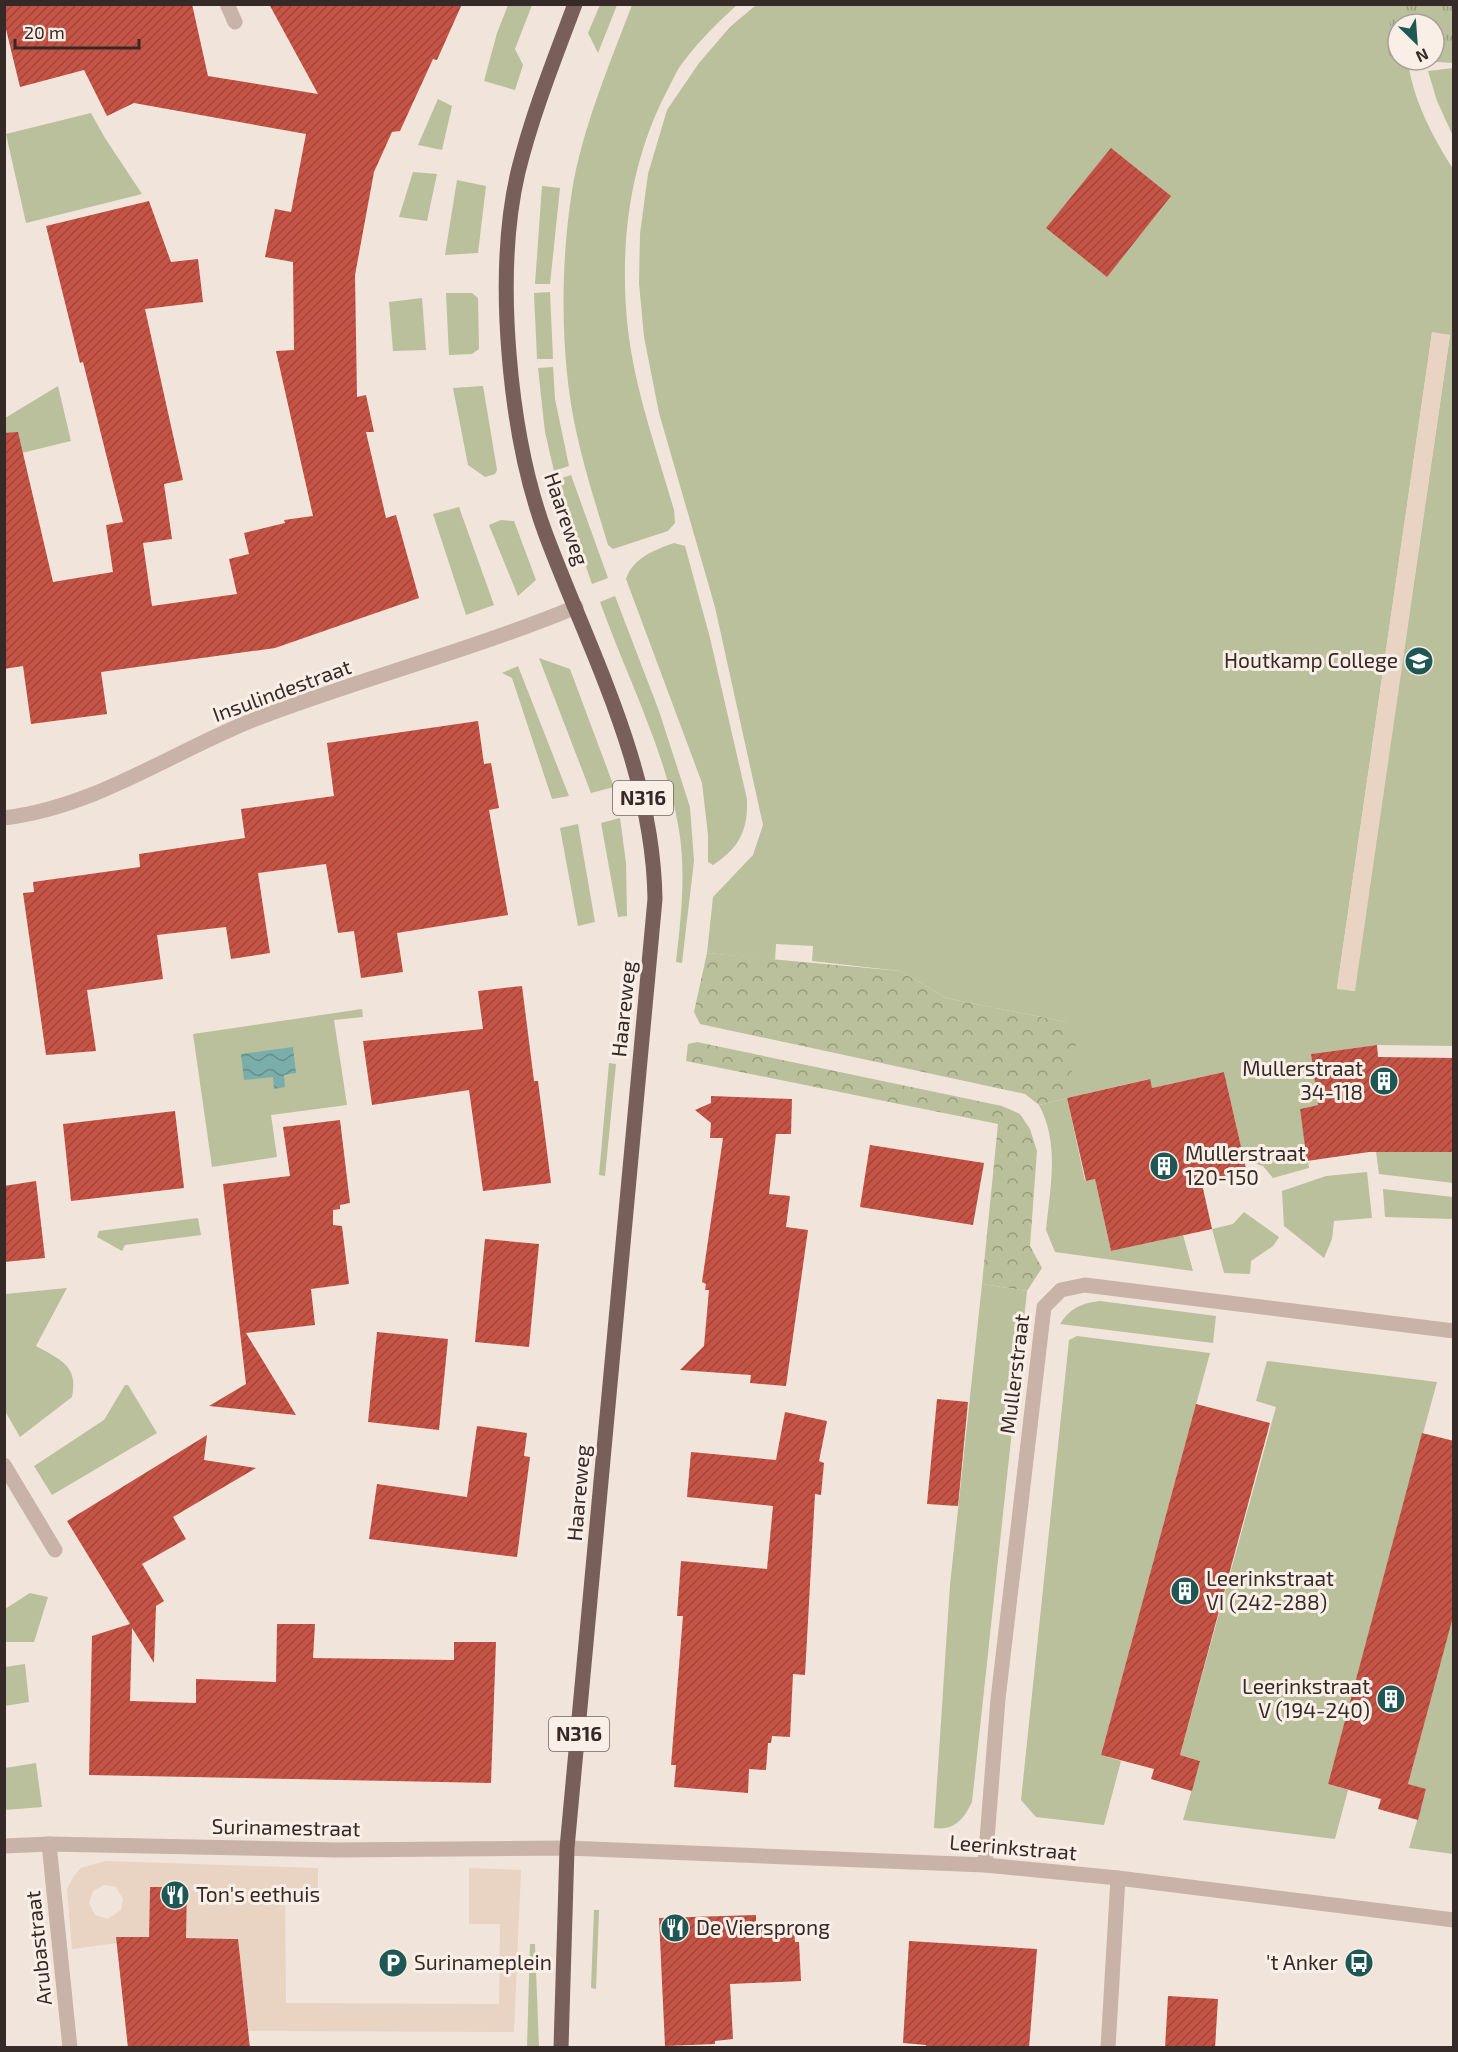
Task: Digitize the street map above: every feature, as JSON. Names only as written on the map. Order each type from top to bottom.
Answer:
[{"type":"main road","name":"Haareweg","points":[[561,2048],[567,1848],[655,899],[654,860],[643,798],[608,688],[545,534],[530,482],[511,367],[506,274],[511,211],[518,172],[538,103],[575,4]]},
{"type":"street","points":[[227,4],[235,22]]},
{"type":"street","name":"Insulindestraat","points":[[4,818],[70,803],[113,787],[257,718],[519,631],[576,607]]},
{"type":"street","name":"Mullerstraat","points":[[985,1865],[998,1699],[1044,1307],[1061,1290],[1085,1285],[1454,1331]]},
{"type":"street","points":[[4,1465],[55,1550]]},
{"type":"street","name":"Surinamestraat","points":[[4,1846],[49,1844],[337,1850],[567,1848]]},
{"type":"street","name":"Arubastraat","points":[[49,1844],[70,2048]]},
{"type":"street","name":"Leerinkstraat","points":[[567,1848],[985,1865],[1118,1878],[1454,1920]]},
{"type":"street","points":[[1108,2048],[1118,1878]]},
{"type":"green space","points":[[508,5],[532,5],[515,49],[523,65],[515,90],[484,81],[497,33]]},
{"type":"green space","points":[[600,5],[617,5],[598,53],[588,33]]},
{"type":"green space","points":[[632,5],[737,5],[716,24],[677,71],[654,118],[635,178],[626,242],[626,306],[629,338],[643,403],[674,510],[675,523],[668,531],[613,549],[608,545],[591,490],[571,407],[565,345],[565,250],[572,191],[582,144]]},
{"type":"green space","points":[[756,5],[1414,5],[1408,12],[1386,12],[1386,72],[1410,72],[1425,117],[1454,170],[1453,1046],[1377,1045],[1311,1054],[1318,1105],[1300,1109],[1309,1168],[1273,1178],[1263,1166],[1244,1160],[1224,1072],[1152,1088],[1149,1079],[1067,1098],[1066,1022],[946,998],[900,971],[812,961],[813,946],[776,944],[775,960],[707,953],[713,897],[753,855],[763,825],[715,607],[659,413],[644,337],[639,283],[640,234],[648,174],[667,110],[699,63],[730,27]],"holes":[[[1432,333],[1450,335],[1354,991],[1337,988]]]},
{"type":"green space","points":[[1391,5],[1453,5],[1453,63],[1446,63],[1446,12],[1390,12]]},
{"type":"green space","points":[[1453,68],[1453,136],[1437,101],[1428,72],[1446,72],[1446,69]]},
{"type":"green space","points":[[438,99],[452,106],[442,150],[418,145]]},
{"type":"green space","points":[[91,113],[142,194],[26,223],[6,134]]},
{"type":"green space","points":[[413,172],[437,174],[427,221],[399,217]]},
{"type":"green space","points":[[457,180],[486,186],[478,253],[445,255]]},
{"type":"green space","points":[[542,186],[560,188],[550,284],[535,284]]},
{"type":"green space","points":[[550,292],[553,359],[537,359],[534,293]]},
{"type":"green space","points":[[446,293],[472,293],[478,298],[479,349],[472,354],[449,355]]},
{"type":"green space","points":[[422,298],[426,350],[393,351],[389,302]]},
{"type":"green space","points":[[553,367],[555,399],[569,466],[554,471],[545,432],[538,368]]},
{"type":"green space","points":[[58,386],[71,441],[5,457],[5,418]]},
{"type":"green space","points":[[483,386],[497,470],[495,474],[485,477],[468,465],[453,388]]},
{"type":"green space","points":[[571,475],[608,578],[592,584],[556,480]]},
{"type":"green space","points":[[459,507],[494,605],[466,615],[433,514]]},
{"type":"green space","points":[[501,520],[514,521],[536,580],[518,596],[489,525]]},
{"type":"green space","points":[[674,543],[685,546],[710,638],[747,799],[746,820],[740,837],[730,851],[713,865],[708,862],[708,835],[702,783],[626,579],[639,560]]},
{"type":"green space","points":[[615,596],[659,711],[690,807],[694,861],[682,963],[676,962],[682,879],[679,830],[665,772],[655,743],[600,602]]},
{"type":"green space","points":[[539,658],[570,669],[614,787],[591,793]]},
{"type":"green space","points":[[518,666],[569,796],[552,799],[512,678],[502,673]]},
{"type":"green space","points":[[620,818],[626,863],[627,916],[618,917],[601,823]]},
{"type":"green space","points":[[578,824],[595,922],[578,926],[560,828]]},
{"type":"green space","points":[[707,953],[900,971],[946,998],[1066,1022],[1078,1033],[1067,1098],[1039,1105],[1025,1094],[700,1024],[694,1012]]},
{"type":"green space","points":[[362,1009],[363,1017],[334,1020],[347,1105],[271,1115],[277,1157],[212,1167],[193,1034]]},
{"type":"green space","points":[[697,1042],[1002,1106],[1020,1114],[1030,1129],[1037,1151],[1030,1246],[1042,1268],[1027,1291],[982,1284],[998,1124],[686,1061],[688,1044]]},
{"type":"green space","points":[[609,1063],[616,1064],[605,1176],[599,1175]]},
{"type":"green space","points":[[1067,1098],[1085,1181],[1095,1179],[1111,1251],[1183,1235],[1193,1271],[1055,1252],[1046,1230],[1052,1166],[1050,1135],[1039,1105]]},
{"type":"green space","points":[[1376,1152],[1453,1152],[1453,1183],[1379,1174]]},
{"type":"green space","points":[[1367,1172],[1372,1218],[1334,1221],[1332,1239],[1324,1258],[1284,1226],[1282,1191],[1326,1176]]},
{"type":"green space","points":[[1383,1189],[1453,1197],[1453,1219],[1385,1217]]},
{"type":"green space","points":[[1244,1212],[1279,1237],[1273,1246],[1251,1261],[1250,1274],[1224,1273],[1212,1229],[1233,1224]]},
{"type":"green space","points":[[198,1218],[201,1235],[125,1245],[122,1251],[97,1237],[99,1231]]},
{"type":"green space","points":[[982,1284],[1027,1291],[972,1802],[966,1814],[953,1826],[934,1828],[950,1585]]},
{"type":"green space","points":[[67,1288],[36,1346],[59,1359],[70,1370],[73,1377],[72,1397],[20,1437],[5,1411],[5,1294]]},
{"type":"green space","points":[[1100,1301],[1216,1316],[1213,1343],[1060,1324],[1077,1307]]},
{"type":"green space","points":[[1077,1336],[1210,1353],[1101,1755],[1121,1761],[1104,1825],[1036,1817],[1021,1800],[1069,1340]]},
{"type":"green space","points":[[1267,1361],[1437,1382],[1328,1784],[1348,1790],[1335,1839],[1183,1820],[1200,1761],[1180,1755],[1276,1407],[1256,1401]]},
{"type":"green space","points":[[125,1385],[128,1385],[157,1433],[52,1495],[34,1466],[104,1420]]},
{"type":"green space","points":[[30,1593],[48,1597],[34,1642],[5,1642],[5,1609]]},
{"type":"green space","points":[[1453,1613],[1453,1854],[1409,1848],[1426,1790],[1408,1784]]},
{"type":"green space","points":[[25,1664],[29,1702],[5,1706],[5,1667]]},
{"type":"green space","points":[[36,1763],[42,1807],[5,1810],[5,1768]]},
{"type":"green space","points":[[594,1910],[599,1910],[596,1989],[591,1988]]},
{"type":"green space","points":[[530,1944],[535,1944],[539,2047],[527,2047]]},
{"type":"shaded area","points":[[1432,332],[1450,335],[1355,991],[1337,989]]},
{"type":"shaded area","name":"Surinameplein","points":[[105,1861],[318,1868],[318,1890],[285,1890],[286,2003],[499,2004],[500,1924],[469,1924],[469,1868],[521,1870],[514,2032],[248,2031],[237,1938],[117,1937],[117,1943],[72,1949],[67,1889],[81,1868]],"holes":[[[104,1885],[116,1887],[123,1899],[121,1910],[108,1919],[95,1915],[89,1903],[93,1891]],[[150,1887],[187,1887],[186,1925],[149,1924]]]},
{"type":"water","points":[[293,1047],[296,1073],[284,1075],[285,1087],[274,1089],[273,1077],[244,1080],[241,1054]]},
{"type":"building","points":[[4,4],[192,4],[208,76],[318,94],[269,4],[462,4],[437,60],[433,59],[400,131],[392,132],[374,172],[355,275],[357,397],[366,395],[374,432],[366,432],[386,518],[396,515],[419,598],[275,648],[101,672],[107,714],[31,724],[23,666],[4,669],[4,433],[18,432],[53,582],[113,572],[106,525],[123,522],[46,226],[149,201],[171,262],[198,259],[203,302],[145,309],[183,480],[164,484],[172,539],[143,543],[152,606],[237,594],[229,559],[249,554],[244,533],[285,523],[284,520],[313,516],[276,351],[294,350],[293,262],[265,257],[275,209],[291,212],[306,134],[134,103],[107,116],[84,70],[20,87],[4,21]]},
{"type":"building","points":[[1111,148],[1171,196],[1107,277],[1046,228]]},
{"type":"building","points":[[478,721],[484,764],[491,763],[499,808],[489,810],[508,915],[397,933],[403,972],[361,978],[354,931],[338,933],[326,864],[258,873],[270,953],[231,959],[226,927],[157,935],[163,979],[87,990],[96,1051],[46,1055],[23,893],[34,892],[33,882],[140,867],[139,854],[245,838],[241,809],[334,796],[327,743]]},
{"type":"building","points":[[522,986],[534,1081],[538,1081],[551,1183],[483,1191],[469,1090],[372,1105],[363,1041],[483,1029],[478,991]]},
{"type":"building","name":"Mullerstraat 34-118","points":[[1377,1045],[1378,1057],[1454,1058],[1454,1152],[1369,1152],[1307,1161],[1300,1109],[1318,1105],[1311,1054]]},
{"type":"building","name":"Mullerstraat 120-150","points":[[1224,1072],[1247,1173],[1202,1184],[1212,1229],[1111,1251],[1095,1179],[1086,1181],[1067,1098],[1150,1079],[1152,1088]]},
{"type":"building","points":[[711,1096],[792,1099],[791,1134],[776,1134],[769,1194],[790,1196],[786,1227],[808,1230],[786,1386],[750,1383],[751,1375],[680,1370],[704,1346],[709,1290],[705,1290],[706,1284],[702,1282],[723,1138],[710,1138],[711,1123],[695,1110],[711,1103]]},
{"type":"building","points":[[175,1111],[184,1188],[71,1201],[63,1124]]},
{"type":"building","points":[[340,1120],[350,1203],[340,1205],[340,1209],[333,1210],[333,1225],[342,1226],[349,1284],[311,1289],[315,1325],[246,1333],[296,1415],[209,1406],[246,1384],[223,1184],[290,1176],[283,1127]]},
{"type":"building","points":[[870,1145],[984,1163],[973,1225],[860,1207]]},
{"type":"building","points":[[36,1181],[45,1258],[4,1262],[4,1186]]},
{"type":"building","points":[[485,1239],[539,1244],[529,1347],[475,1342]]},
{"type":"building","points":[[377,1332],[448,1339],[439,1430],[368,1422]]},
{"type":"building","points":[[937,1399],[968,1402],[958,1506],[927,1504]]},
{"type":"building","name":"Leerinkstraat VI (242-288)","points":[[1196,1404],[1270,1423],[1180,1755],[1200,1761],[1192,1791],[1151,1779],[1154,1769],[1101,1755]]},
{"type":"building","points":[[785,1412],[827,1421],[819,1461],[824,1463],[821,1495],[815,1494],[805,1675],[793,1674],[790,1737],[772,1736],[771,1743],[768,1743],[766,1770],[749,1769],[748,1793],[674,1787],[676,1765],[671,1765],[683,1616],[677,1616],[681,1561],[767,1569],[773,1506],[687,1497],[691,1452],[776,1460]]},
{"type":"building","points":[[477,1426],[527,1433],[524,1456],[530,1457],[517,1557],[369,1539],[377,1484],[467,1497]]},
{"type":"building","name":"Leerinkstraat V (194-240)","points":[[1422,1433],[1454,1441],[1454,1613],[1408,1784],[1426,1789],[1418,1820],[1378,1809],[1381,1799],[1328,1784]]},
{"type":"building","points":[[207,1435],[204,1460],[256,1468],[173,1517],[186,1539],[142,1564],[164,1601],[156,1606],[154,1663],[132,1628],[130,1701],[196,1703],[196,1679],[276,1682],[277,1624],[315,1624],[313,1658],[454,1660],[454,1642],[496,1642],[491,1783],[89,1775],[92,1636],[130,1624],[67,1521]]},
{"type":"building","points":[[150,1887],[187,1887],[186,1938],[238,1939],[250,2048],[128,2048],[116,1937],[149,1937]]},
{"type":"building","points":[[756,1915],[756,1928],[794,1927],[795,1942],[799,1942],[801,1981],[730,1984],[733,2039],[715,2041],[715,2044],[665,2046],[659,1918]]},
{"type":"building","points":[[909,1941],[1037,1949],[1029,2048],[926,2048],[926,2045],[903,2043]]},
{"type":"building","points":[[1168,1996],[1218,1999],[1215,2048],[1165,2048]]},
{"type":"place","name":"Houtkamp College","points":[[1419,661]]},
{"type":"place","name":"Mullerstraat 34-118","points":[[1384,1081]]},
{"type":"place","name":"Mullerstraat 120-150","points":[[1164,1166]]},
{"type":"place","name":"Leerinkstraat VI (242-288)","points":[[1185,1591]]},
{"type":"place","name":"Leerinkstraat V (194-240)","points":[[1391,1699]]},
{"type":"place","name":"Ton's eethuis","points":[[175,1895]]},
{"type":"place","name":"De Viersprong","points":[[675,1928]]},
{"type":"place","name":"Surinameplein","points":[[393,1963]]},
{"type":"place","name":"'t Anker","points":[[1359,1963]]}]
